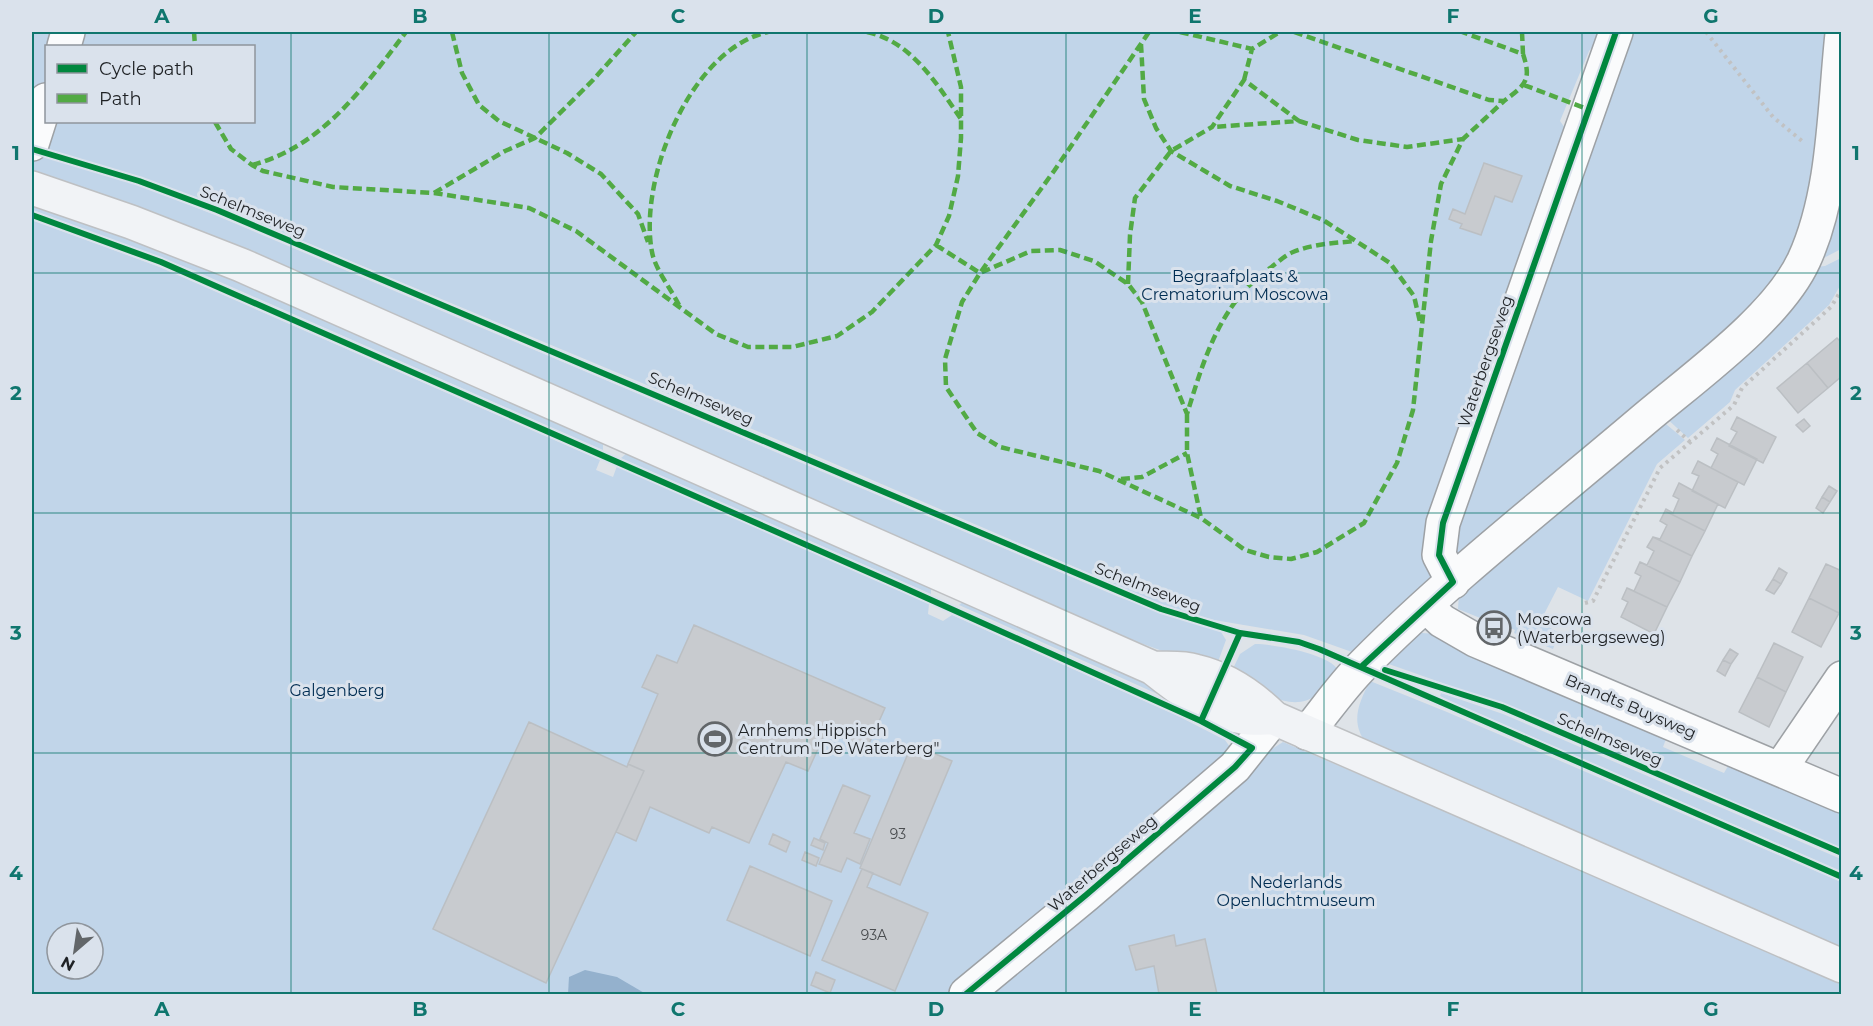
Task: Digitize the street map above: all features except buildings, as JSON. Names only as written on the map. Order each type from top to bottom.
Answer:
[{"type":"main road","points":[[32,188],[132,222],[241,265],[1153,668],[1195,670],[1252,697],[1275,718],[1307,733],[1842,966]]},
{"type":"street","name":"Waterbergseweg","points":[[1453,582],[1439,555],[1443,523],[1616,32]]},
{"type":"street","points":[[1307,733],[1361,667],[1426,606],[1728,348],[1770,307],[1803,261],[1835,166],[1842,34]]},
{"type":"street","points":[[32,144],[45,103]]},
{"type":"street","name":"Brandts Buysweg","points":[[1426,606],[1442,621],[1475,640],[1842,796]]},
{"type":"street","points":[[1780,769],[1842,678]]},
{"type":"street","name":"Waterbergseweg","points":[[966,994],[1235,767],[1275,718]]},
{"type":"path","points":[[1706,32],[1773,117],[1835,166]]},
{"type":"path","points":[[1586,603],[1588,605],[1593,601],[1660,468],[1734,405],[1742,388],[1831,306],[1842,289]]},
{"type":"green space","name":"Begraafplaats & Crematorium Moscowa","points":[[32,32],[1605,32],[1589,51],[1560,121],[1567,131],[1431,581],[1425,590],[1352,652],[1304,635],[1214,620],[1163,605],[807,452],[219,206],[141,177],[37,146],[32,135]]},
{"type":"green space","points":[[1628,32],[1828,32],[1813,167],[1797,244],[1756,307],[1465,554],[1459,554],[1450,545]]},
{"type":"green space","points":[[34,153],[136,184],[215,215],[1119,597],[1221,632],[1226,640],[1215,670],[1121,636],[142,211],[32,171]]},
{"type":"green space","points":[[1841,174],[1841,249],[1820,260]]},
{"type":"green space","points":[[32,203],[249,286],[603,442],[603,450],[193,270],[32,210]]},
{"type":"green space","name":"Galgenberg","points":[[32,220],[157,266],[600,460],[596,470],[613,477],[617,466],[929,604],[928,614],[943,621],[952,615],[1178,716],[1225,740],[1230,747],[1230,755],[949,994],[32,994]]},
{"type":"green space","points":[[1841,258],[1841,284],[1829,305],[1735,390],[1730,402],[1688,438],[1664,416],[1814,267],[1825,266]]},
{"type":"green space","points":[[1660,419],[1685,440],[1657,464],[1588,601],[1558,587],[1540,622],[1559,633],[1553,649],[1514,633],[1515,630],[1492,620],[1490,622],[1458,609],[1459,594]]},
{"type":"green space","points":[[627,453],[931,586],[931,594],[621,458]]},
{"type":"green space","points":[[964,601],[1198,707],[1193,710],[959,605]]},
{"type":"green space","points":[[1422,633],[1437,634],[1666,739],[1663,747],[1724,773],[1728,766],[1745,774],[1749,770],[1841,809],[1841,850],[1505,705],[1383,662],[1406,637]]},
{"type":"green space","points":[[1255,644],[1287,648],[1313,655],[1333,664],[1338,670],[1316,695],[1306,700],[1296,702],[1273,698],[1229,677],[1240,654]]},
{"type":"green space","points":[[1370,681],[1841,882],[1841,951],[1367,744],[1357,721],[1359,706]]},
{"type":"green space","points":[[1441,693],[1503,714],[1841,859],[1841,871],[1450,701],[1440,696]]},
{"type":"green space","name":"Nederlands Openluchtmuseum","points":[[1283,742],[1842,980],[1841,994],[978,994],[1264,754]]},
{"type":"shaded area","points":[[585,970],[617,977],[646,994],[568,994],[569,977]]},
{"type":"marked path","points":[[194,32],[195,45]]},
{"type":"marked path","points":[[252,165],[277,156],[320,130],[357,94],[406,32]]},
{"type":"marked path","points":[[452,32],[462,73],[479,105],[499,121],[567,153],[601,174],[638,214],[648,242]]},
{"type":"marked path","points":[[434,193],[505,151],[535,138],[593,80],[636,32]]},
{"type":"marked path","points":[[679,305],[660,272],[652,252],[650,223],[653,190],[662,155],[676,121],[693,90],[715,63],[740,43],[768,32]]},
{"type":"marked path","points":[[867,32],[897,44],[910,54],[932,78],[961,119]]},
{"type":"marked path","points":[[216,123],[231,149],[263,171],[333,187],[434,193],[529,208],[576,231],[716,334],[748,347],[792,347],[837,336],[872,312],[936,245],[949,216],[958,176],[961,138],[961,87],[948,32]]},
{"type":"marked path","points":[[1149,32],[962,302],[945,359],[946,387],[977,433],[1000,447],[1099,471],[1201,518],[1245,550],[1269,557],[1291,559],[1317,552],[1364,523],[1397,463],[1413,410],[1431,241],[1441,184],[1463,139],[1504,101]]},
{"type":"marked path","points":[[1180,32],[1252,49],[1280,32]]},
{"type":"marked path","points":[[1294,32],[1489,100],[1504,101],[1525,82],[1527,70],[1523,54],[1462,32]]},
{"type":"marked path","points":[[1522,32],[1523,54]]},
{"type":"marked path","points":[[1141,44],[1144,99],[1156,128],[1171,151],[1230,186],[1277,201],[1323,220],[1390,263],[1414,296],[1420,322]]},
{"type":"marked path","points":[[1244,80],[1252,49]]},
{"type":"marked path","points":[[1128,284],[1130,235],[1135,198],[1171,151],[1212,127],[1244,80],[1299,121],[1212,127]]},
{"type":"marked path","points":[[1524,85],[1587,109]]},
{"type":"marked path","points":[[1299,121],[1358,140],[1407,147],[1463,139]]},
{"type":"marked path","points":[[936,245],[980,273],[1031,251],[1060,250],[1094,261],[1128,284],[1142,302],[1187,414],[1216,334],[1238,298],[1253,282],[1293,252],[1332,243],[1356,241]]},
{"type":"marked path","points":[[1187,414],[1187,453],[1201,518]]},
{"type":"marked path","points":[[1121,479],[1142,477],[1187,453]]},
{"type":"cycle path","points":[[1361,667],[1453,582],[1439,555],[1443,523],[1616,32]]},
{"type":"cycle path","name":"Schelmseweg","points":[[32,149],[139,181],[217,210],[1161,609],[1240,633],[1299,642],[1319,649],[1842,877]]},
{"type":"cycle path","points":[[32,215],[161,262],[900,586],[1201,721],[1252,748],[1235,767],[966,994]]},
{"type":"cycle path","points":[[1201,721],[1240,633]]},
{"type":"cycle path","name":"Schelmseweg","points":[[1385,670],[1502,707],[1842,853]]},
{"type":"place","name":"Moscowa (Waterbergseweg)","points":[[1494,628]]},
{"type":"place","name":"Arnhems Hippisch Centrum \"De Waterberg\"","points":[[715,739]]}]
